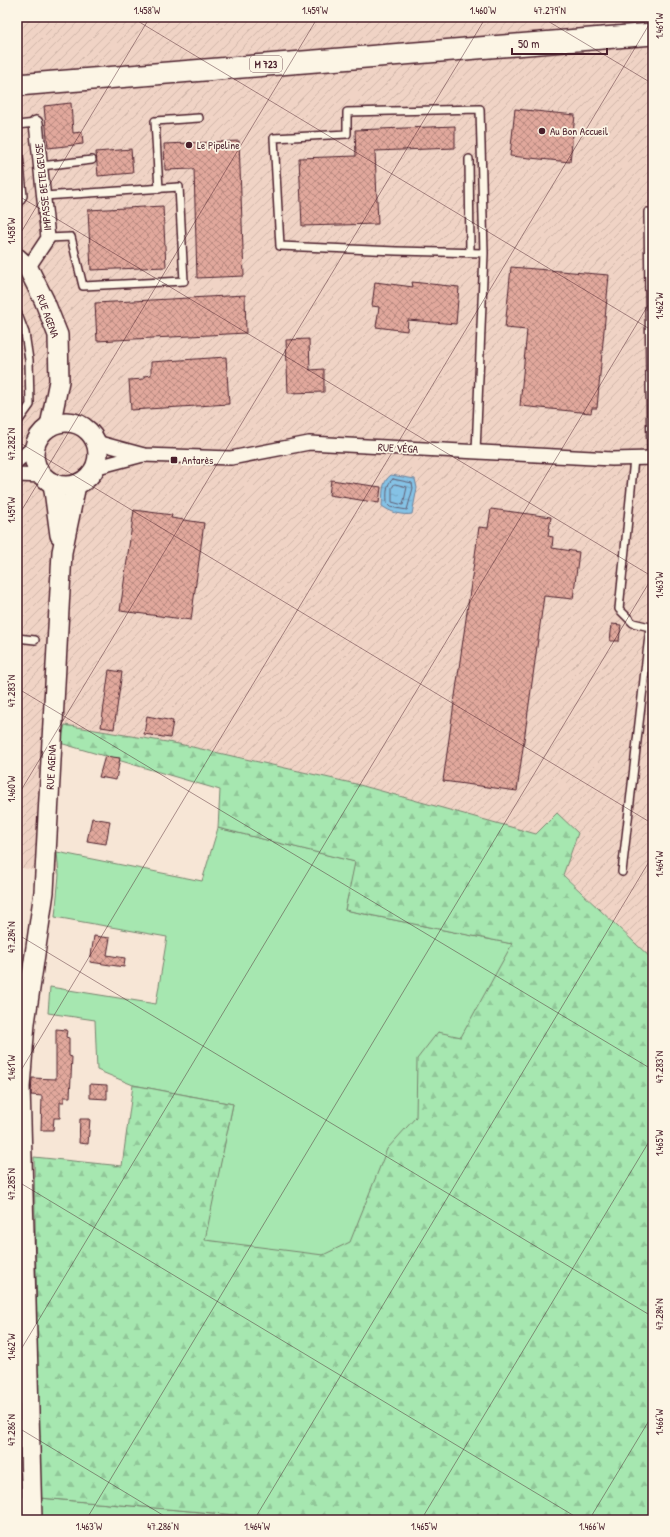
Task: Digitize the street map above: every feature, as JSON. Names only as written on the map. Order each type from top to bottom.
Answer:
[{"type":"main road","name":"M 723","points":[[17,85],[653,34]]},
{"type":"main road","name":"RUE AGENA","points":[[23,263],[44,300],[58,335],[59,381],[50,426]]},
{"type":"main road","name":"RUE AGENA","points":[[59,381],[69,406],[79,424]]},
{"type":"main road","points":[[64,421],[79,424],[91,434],[96,442],[98,452],[94,468],[85,480],[76,485],[64,486],[48,480],[38,468],[35,457],[35,446],[44,431],[50,426],[64,421]]},
{"type":"main road","name":"RUE AGENA","points":[[48,480],[62,552]]},
{"type":"main road","name":"RUE AGENA","points":[[32,1520],[20,1087],[25,1023],[24,980],[44,892],[62,552],[76,485]]},
{"type":"street","name":"IMPASSE BETELGEUSE","points":[[23,263],[48,238],[36,123]]},
{"type":"street","name":"RUE VÉGA","points":[[96,442],[144,455],[231,458],[309,443],[612,459],[652,458]]},
{"type":"street","points":[[17,461],[35,446]]},
{"type":"street","name":"RUE VÉGA","points":[[94,468],[144,455]]},
{"type":"street","points":[[17,475],[48,480]]},
{"type":"lane","points":[[476,452],[484,252],[480,109],[347,112],[347,134],[274,138],[280,246],[484,252]]},
{"type":"lane","points":[[159,189],[155,121],[199,118]]},
{"type":"lane","points":[[17,125],[36,123]]},
{"type":"lane","points":[[17,134],[23,196],[17,205]]},
{"type":"lane","points":[[469,159],[470,252]]},
{"type":"lane","points":[[41,166],[92,160]]},
{"type":"lane","points":[[44,196],[179,187],[184,281],[83,286],[71,237],[48,238]]},
{"type":"lane","points":[[648,212],[652,458]]},
{"type":"lane","points":[[18,316],[25,333],[29,360],[30,405],[18,418]]},
{"type":"lane","points":[[622,872],[652,627],[634,623],[619,609],[634,459]]},
{"type":"lane","points":[[17,638],[35,640]]},
{"type":"shaded area","points":[[17,17],[653,17],[653,960],[563,874],[578,833],[536,835],[356,784],[179,744],[65,725],[60,743],[57,852],[59,875],[17,867]]},
{"type":"green space","points":[[65,725],[179,744],[356,784],[536,834],[557,813],[578,833],[563,875],[653,960],[653,1520],[293,1520],[40,1498],[34,1157],[122,1166],[133,1085],[233,1104],[205,1240],[323,1255],[350,1242],[387,1149],[416,1117],[417,1059],[438,1032],[461,1037],[512,944],[345,910],[355,862],[218,828],[220,790],[60,743]]},
{"type":"green space","points":[[218,828],[356,862],[345,910],[513,944],[653,1520],[204,1240],[233,1104],[133,1085],[97,1070],[95,1020],[48,1013],[50,987],[156,1004],[167,937],[55,917],[59,875],[57,852],[202,881]]},
{"type":"green space","points":[[40,1498],[293,1520],[41,1520]]},
{"type":"water","points":[[391,475],[415,479],[417,488],[412,514],[396,513],[382,506],[384,485]]},
{"type":"building","points":[[71,103],[73,133],[82,132],[83,144],[48,148],[44,106]]},
{"type":"building","points":[[515,109],[575,115],[570,162],[510,156]]},
{"type":"building","points":[[455,126],[455,148],[375,151],[378,224],[302,226],[299,158],[356,156],[355,130]]},
{"type":"building","points":[[239,141],[244,276],[197,278],[194,169],[165,170],[164,144]]},
{"type":"building","points":[[131,149],[133,173],[98,176],[96,152]]},
{"type":"building","points":[[163,206],[166,267],[91,270],[88,210]]},
{"type":"building","points":[[511,267],[609,275],[597,408],[592,408],[591,413],[520,406],[527,330],[505,328]]},
{"type":"building","points":[[375,282],[413,287],[412,282],[459,287],[456,324],[408,320],[407,331],[376,327],[379,307],[372,306]]},
{"type":"building","points":[[245,295],[246,333],[97,341],[95,303]]},
{"type":"building","points":[[309,339],[310,370],[324,369],[324,392],[288,393],[286,340]]},
{"type":"building","points":[[226,357],[229,404],[131,410],[129,380],[144,379],[144,376],[151,375],[151,362]]},
{"type":"building","points":[[331,480],[381,487],[379,503],[329,495]]},
{"type":"building","points":[[491,509],[551,517],[548,536],[553,537],[552,548],[579,552],[573,599],[544,596],[517,791],[443,781],[479,527],[488,528]]},
{"type":"building","points":[[134,510],[172,515],[171,518],[204,523],[191,620],[120,611]]},
{"type":"building","points":[[612,624],[621,625],[619,641],[610,641]]},
{"type":"building","points":[[109,670],[122,672],[114,729],[101,727]]},
{"type":"building","points":[[147,716],[173,721],[170,738],[144,734]]},
{"type":"building","points":[[105,756],[120,758],[116,780],[99,777]]},
{"type":"building","points":[[92,818],[110,821],[106,844],[87,841]]},
{"type":"building","points":[[94,936],[110,938],[107,955],[125,958],[124,967],[90,962]]},
{"type":"building","points":[[56,1029],[67,1030],[66,1037],[69,1038],[69,1056],[72,1057],[70,1097],[64,1097],[64,1102],[60,1102],[60,1118],[54,1118],[53,1130],[41,1130],[42,1096],[31,1095],[32,1078],[56,1079]]},
{"type":"building","points":[[90,1084],[107,1085],[107,1099],[90,1098]]},
{"type":"building","points":[[80,1119],[90,1119],[88,1144],[79,1143]]},
{"type":"place","name":"Au Bon Accueil","points":[[542,131]]},
{"type":"place","name":"Le Pipeline","points":[[189,145]]},
{"type":"place","name":"Antarès","points":[[174,460]]}]
